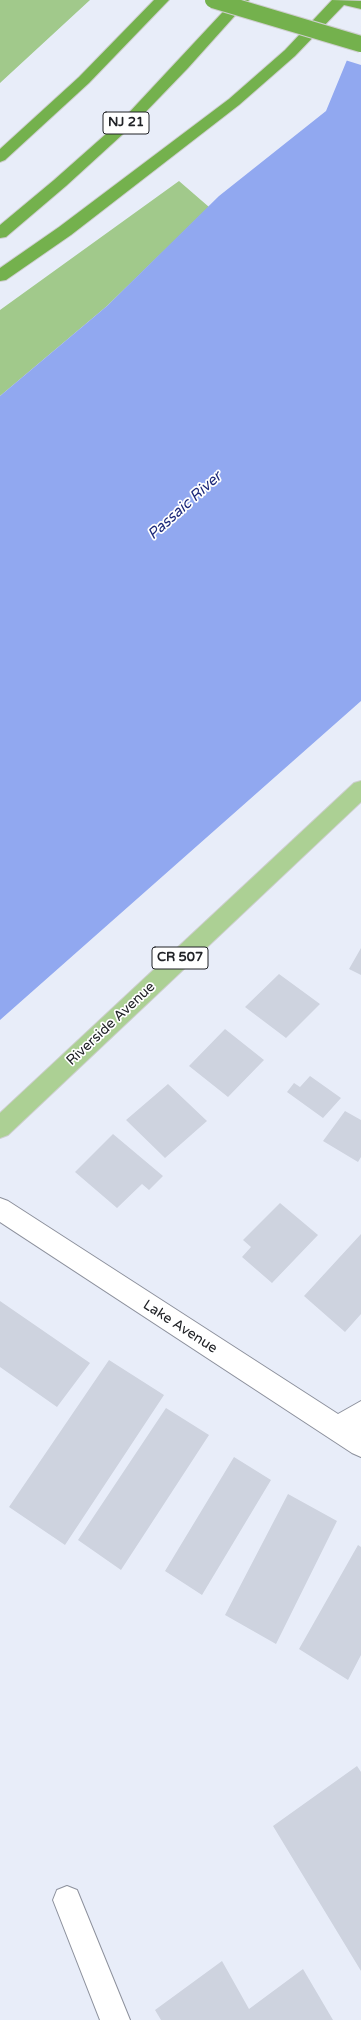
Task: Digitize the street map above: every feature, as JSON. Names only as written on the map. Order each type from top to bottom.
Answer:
[{"type":"highway","points":[[0,158],[84,80],[162,0]]},
{"type":"highway","points":[[213,0],[361,44]]},
{"type":"highway","name":"NJ 21","points":[[0,234],[60,183],[129,120],[193,55],[242,0]]},
{"type":"highway","points":[[0,276],[71,227],[186,140],[262,78],[319,24],[340,0]]},
{"type":"highway","points":[[343,0],[361,5]]},
{"type":"main road","name":"Riverside Avenue","points":[[0,1128],[361,789]]},
{"type":"street","name":"Lake Avenue","points":[[0,1209],[361,1444]]},
{"type":"street","points":[[338,1429],[361,1413]]},
{"type":"street","points":[[67,1900],[115,2020]]},
{"type":"green space","points":[[0,0],[90,0],[0,83]]},
{"type":"green space","points":[[179,181],[209,207],[107,306],[0,396],[0,310]]},
{"type":"water","name":"Passaic River","points":[[361,26],[361,701],[0,1020],[0,396],[107,306],[219,196],[326,111]]},
{"type":"pier","points":[[361,24],[361,65],[345,60]]},
{"type":"building","points":[[361,948],[361,975],[349,969]]},
{"type":"building","points":[[279,974],[320,1004],[286,1038],[245,1007]]},
{"type":"building","points":[[225,1029],[264,1060],[228,1097],[189,1066]]},
{"type":"building","points":[[310,1076],[341,1098],[323,1118],[287,1092],[294,1083],[300,1087]]},
{"type":"building","points":[[168,1084],[207,1121],[165,1158],[126,1120]]},
{"type":"building","points":[[345,1111],[361,1120],[361,1157],[358,1162],[323,1141]]},
{"type":"building","points":[[113,1134],[163,1176],[149,1190],[142,1184],[117,1208],[75,1172]]},
{"type":"building","points":[[280,1203],[318,1235],[272,1283],[242,1257],[251,1247],[243,1240]]},
{"type":"building","points":[[361,1234],[361,1314],[345,1332],[304,1296]]},
{"type":"building","points":[[0,1301],[90,1363],[57,1407],[0,1367]]},
{"type":"building","points":[[109,1360],[164,1395],[65,1545],[9,1507]]},
{"type":"building","points":[[166,1408],[209,1435],[121,1570],[78,1540]]},
{"type":"building","points":[[234,1457],[271,1480],[202,1595],[165,1571]]},
{"type":"building","points":[[288,1494],[337,1521],[276,1644],[225,1615]]},
{"type":"building","points":[[358,1545],[361,1547],[361,1655],[348,1680],[299,1649]]},
{"type":"building","points":[[357,1766],[361,1772],[361,1971],[273,1826]]},
{"type":"building","points":[[222,1961],[249,2009],[303,1969],[333,2020],[161,2020],[155,2010]]}]
